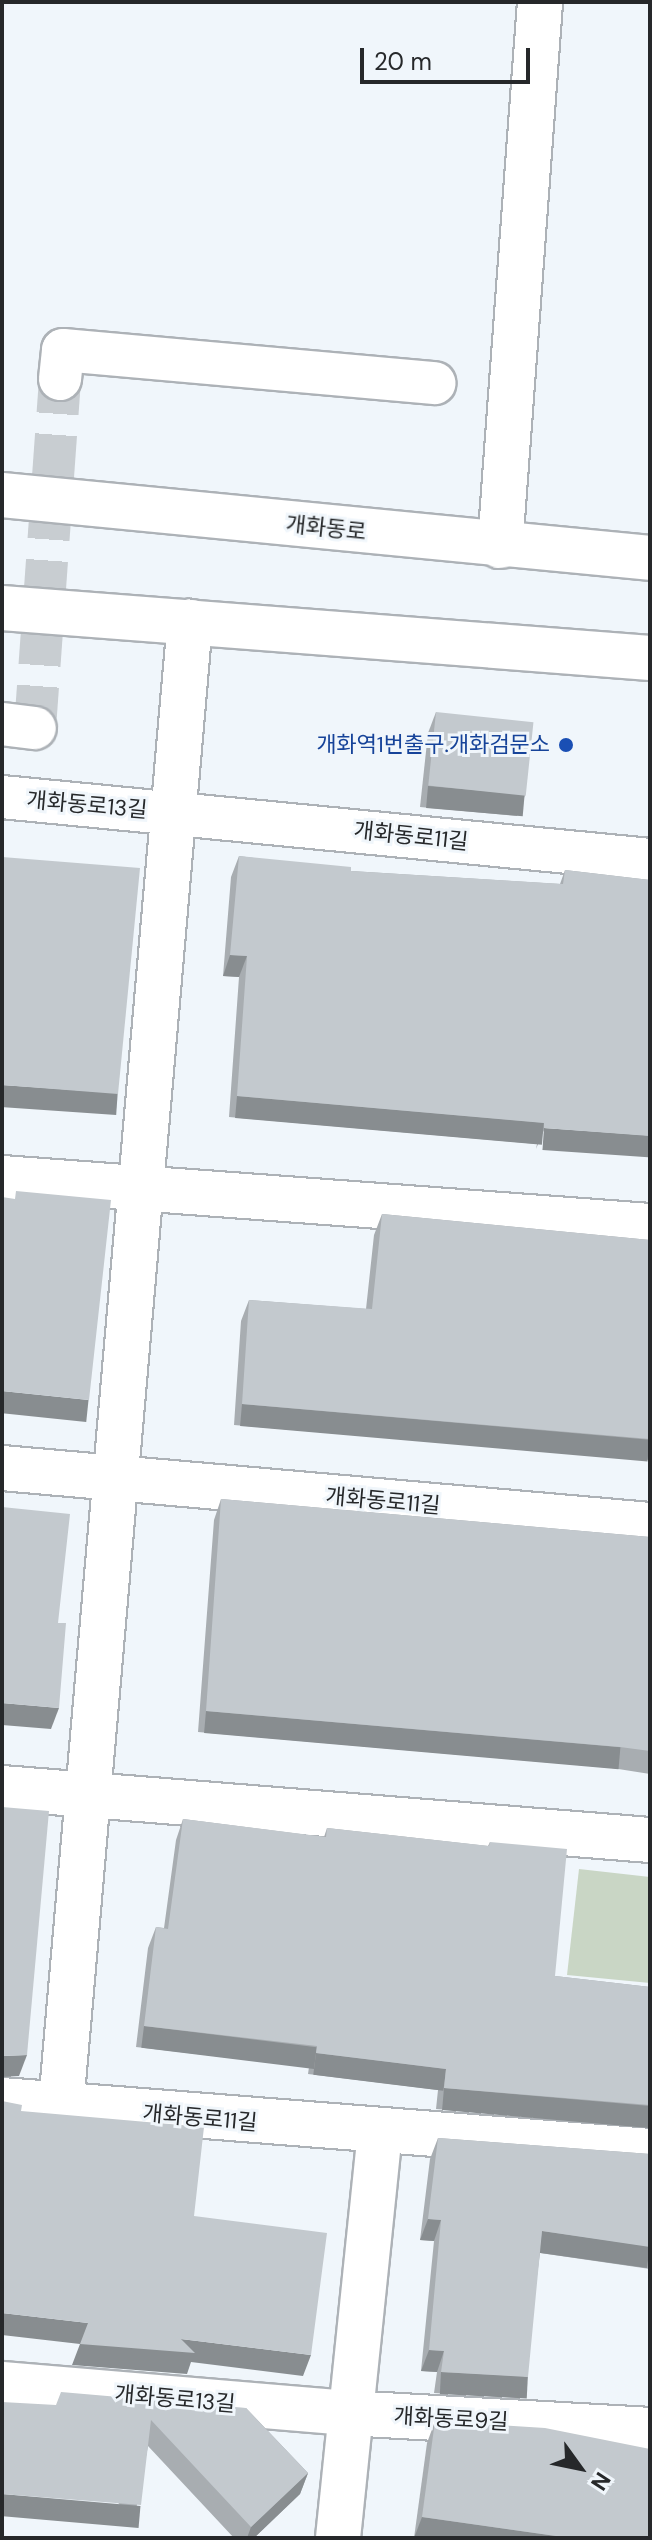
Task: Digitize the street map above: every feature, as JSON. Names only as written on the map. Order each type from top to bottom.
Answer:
[{"type":"street","points":[[500,546],[540,2]]},
{"type":"street","points":[[60,379],[63,350],[435,383]]},
{"type":"street","name":"개화동로","points":[[2,495],[500,546],[650,558]]},
{"type":"street","points":[[2,608],[650,658]]},
{"type":"street","points":[[2,2100],[61,2105],[190,622]]},
{"type":"street","name":"개화동로13길","points":[[2,797],[172,812]]},
{"type":"street","name":"개화동로11길","points":[[172,812],[650,860]]},
{"type":"street","points":[[2,1178],[650,1226]]},
{"type":"street","points":[[2,1468],[115,1477]]},
{"type":"street","name":"개화동로11길","points":[[115,1477],[650,1525]]},
{"type":"street","points":[[2,1788],[650,1840]]},
{"type":"street","name":"개화동로11길","points":[[61,2105],[380,2133],[650,2151]]},
{"type":"street","points":[[338,2538],[347,2413],[380,2133]]},
{"type":"street","name":"개화동로13길","points":[[2,2384],[347,2413]]},
{"type":"street","name":"개화동로9길","points":[[347,2413],[650,2430]]},
{"type":"green space","points":[[579,1869],[650,1877],[650,1983],[567,1975]]},
{"type":"building","points":[[436,712],[533,722],[526,796],[428,786]]},
{"type":"building","points":[[239,856],[351,867],[351,871],[563,884],[565,870],[650,880],[650,1136],[544,1128],[544,1123],[237,1096],[247,956],[230,955]]},
{"type":"building","points":[[2,857],[140,868],[118,1094],[2,1085]]},
{"type":"building","points":[[16,1191],[111,1200],[89,1400],[2,1391],[2,1197],[15,1199]]},
{"type":"building","points":[[382,1214],[650,1240],[650,1439],[242,1404],[249,1300],[372,1309]]},
{"type":"building","points":[[221,1499],[650,1537],[650,1751],[206,1711]]},
{"type":"building","points":[[2,1507],[70,1514],[58,1623],[66,1623],[59,1708],[2,1703]]},
{"type":"building","points":[[2,1807],[49,1811],[27,2055],[2,2056]]},
{"type":"building","points":[[183,1819],[326,1837],[327,1828],[489,1846],[490,1842],[567,1849],[555,1976],[650,1987],[650,2105],[444,2088],[446,2069],[316,2053],[317,2046],[144,2026],[156,1927],[168,1929]]},
{"type":"building","points":[[2,2101],[22,2105],[21,2111],[204,2127],[194,2216],[327,2233],[311,2355],[181,2339],[195,2353],[80,2344],[88,2323],[2,2313]]},
{"type":"building","points":[[438,2138],[650,2154],[650,2247],[542,2231],[528,2377],[441,2372],[444,2351],[429,2350],[441,2220],[428,2219]]},
{"type":"building","points":[[61,2392],[246,2408],[308,2473],[251,2527],[151,2420],[141,2505],[2,2494],[2,2402],[56,2405]]},
{"type":"building","points":[[435,2421],[545,2428],[650,2449],[650,2538],[570,2538],[422,2517]]},
{"type":"tunnel","points":[[35,728],[60,379]]},
{"type":"place","name":"개화역1번출구.개화검문소","points":[[566,745]]}]
